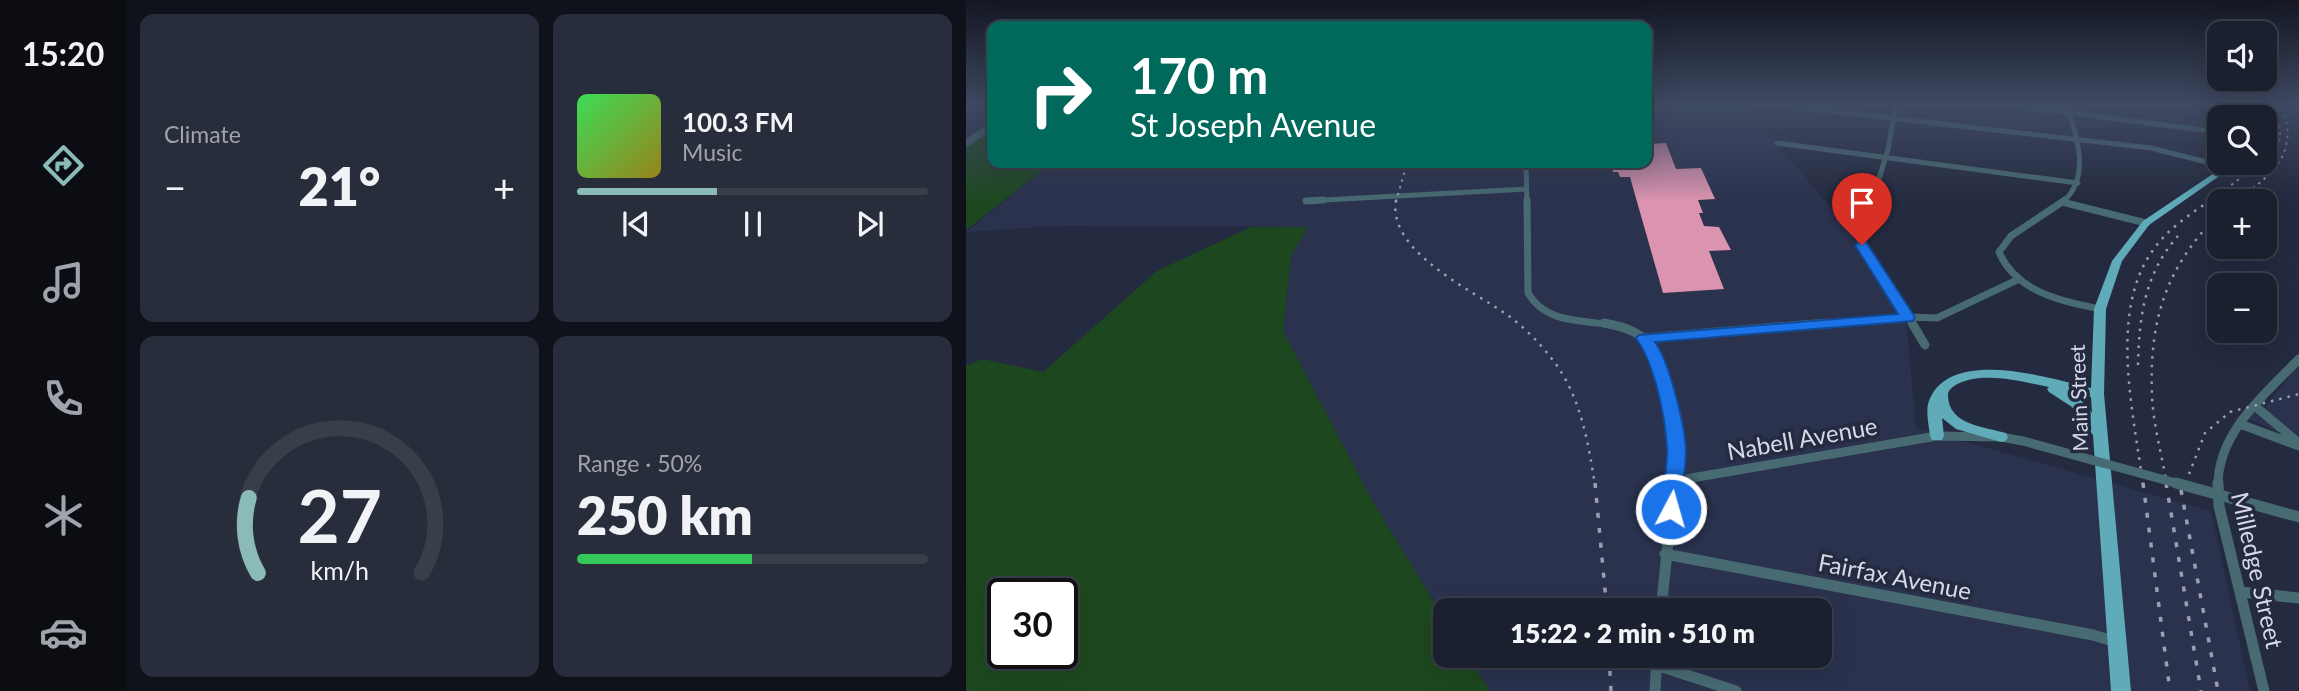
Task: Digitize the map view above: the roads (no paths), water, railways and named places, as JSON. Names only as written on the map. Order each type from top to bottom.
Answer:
[{"type":"main road","name":"Main Street","points":[[2122,691],[2097,394],[2100,309],[2117,261],[2146,223],[2216,175]]},
{"type":"main road","points":[[1937,436],[1932,413],[1941,390],[1953,380],[1974,373],[2002,373],[2097,394]]},
{"type":"main road","points":[[2028,378],[2070,398],[2085,412],[2100,435]]},
{"type":"main road","points":[[1941,390],[1941,404],[1949,419],[1959,425],[2001,437]]},
{"type":"street","points":[[1890,138],[1860,240],[1925,345]]},
{"type":"street","points":[[2061,138],[2163,150],[2207,160]]},
{"type":"street","points":[[2076,140],[2080,168],[2078,183],[2070,195],[2002,244],[1999,252],[2001,261],[2019,279],[2048,295],[2100,309]]},
{"type":"street","points":[[1777,144],[2078,183]]},
{"type":"street","points":[[1526,168],[1530,301],[1551,316],[1617,324],[1644,338],[1655,353],[1673,424],[1676,451],[1662,598]]},
{"type":"street","points":[[1306,201],[1526,189]]},
{"type":"street","points":[[2070,195],[2101,210]]},
{"type":"street","points":[[2062,202],[2146,223]]},
{"type":"street","points":[[1644,338],[1908,317],[1937,318],[2019,279]]},
{"type":"street","name":"Milledge Street","points":[[2264,691],[2219,506],[2217,476],[2225,446],[2240,424],[2299,359]]},
{"type":"street","points":[[2256,407],[2299,444]]},
{"type":"street","points":[[2240,424],[2299,444]]},
{"type":"street","name":"Nabell Avenue","points":[[1674,481],[1937,436],[2001,437],[2299,517]]},
{"type":"street","name":"Fairfax Avenue","points":[[1665,554],[2093,635],[2116,642]]},
{"type":"street","points":[[2241,592],[2299,598]]},
{"type":"street","points":[[1655,691],[1656,668]]},
{"type":"street","points":[[1677,668],[1736,691]]},
{"type":"railway","points":[[2277,147],[2279,138]]},
{"type":"railway","points":[[2252,189],[2278,163],[2287,138]]},
{"type":"railway","points":[[1396,202],[1406,168]]},
{"type":"railway","points":[[2226,189],[2244,175]]},
{"type":"railway","points":[[1396,202],[1397,219],[1404,236],[1417,252],[1434,267],[1519,324],[1542,346],[1562,373],[1581,419],[1595,485]]},
{"type":"railway","points":[[2143,485],[2128,366],[2131,306],[2138,278],[2151,253],[2178,224],[2207,203]]},
{"type":"railway","points":[[2167,485],[2153,406],[2154,343],[2164,296],[2186,254],[2207,227]]},
{"type":"railway","points":[[2138,365],[2140,329],[2146,296],[2158,265],[2178,236]]},
{"type":"railway","points":[[2189,474],[2205,433],[2230,412],[2299,394]]},
{"type":"railway","points":[[1595,483],[1606,598]]},
{"type":"railway","points":[[2143,483],[2170,691]]},
{"type":"railway","points":[[2166,483],[2201,691]]},
{"type":"railway","points":[[2181,490],[2218,691]]},
{"type":"railway","points":[[1610,668],[1611,691]]}]
